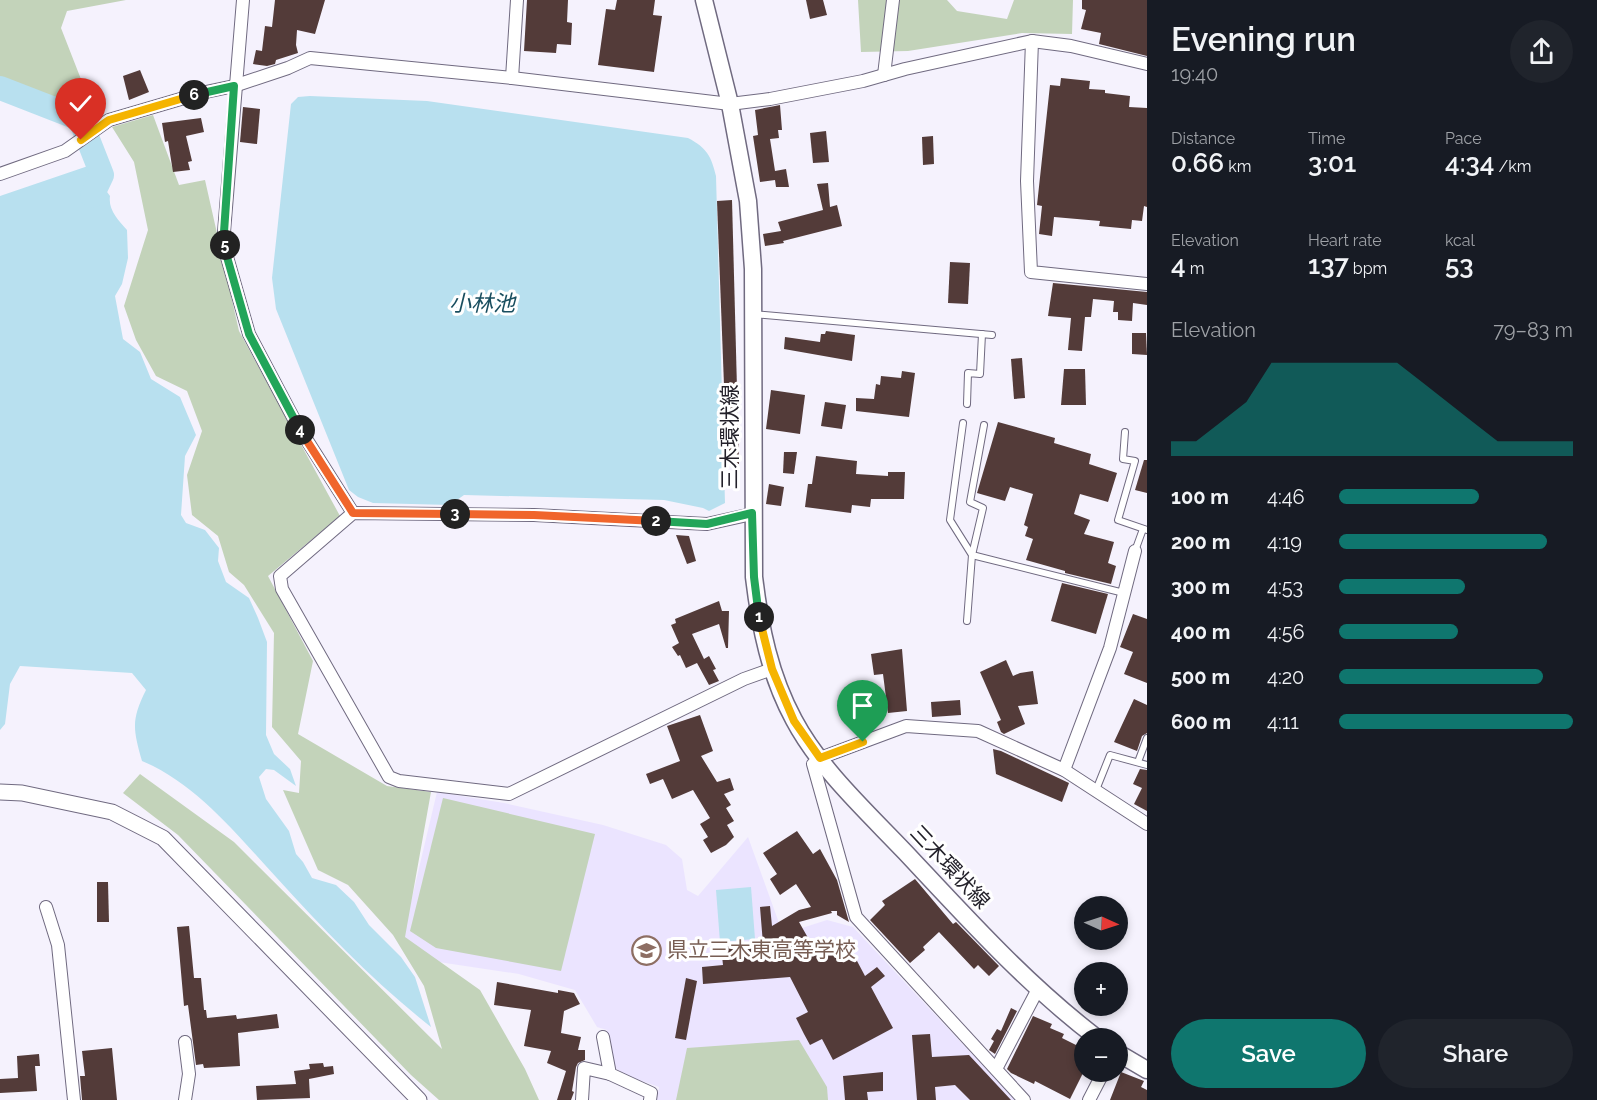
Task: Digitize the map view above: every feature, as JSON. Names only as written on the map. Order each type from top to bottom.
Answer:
[{"type":"main road","name":"三木環状線","points":[[704,0],[730,104],[748,201],[753,269],[754,577],[759,624],[772,669],[794,721],[839,783],[997,950],[1084,1028]]},
{"type":"main road","points":[[1128,1059],[1147,1070]]},
{"type":"street","points":[[243,0],[234,86],[224,232],[227,257],[249,334],[296,423],[353,513]]},
{"type":"street","points":[[512,78],[517,0]]},
{"type":"street","points":[[884,75],[892,0]]},
{"type":"street","points":[[0,174],[65,151],[109,120],[201,93],[234,86],[310,58],[512,78],[730,104],[815,91],[1032,40],[1071,46],[1147,64]]},
{"type":"street","points":[[1032,40],[1027,181],[1031,272],[1147,284]]},
{"type":"street","points":[[752,513],[707,524],[534,515],[353,513],[280,576],[282,589],[389,777],[399,781],[509,794],[744,679],[772,669]]},
{"type":"street","points":[[1064,770],[1110,648],[1135,551]]},
{"type":"street","points":[[1024,1100],[856,917],[813,764],[820,758],[906,726],[978,731],[1064,770],[1147,824]]},
{"type":"street","points":[[0,792],[22,792],[112,812],[163,838],[419,1100]]},
{"type":"street","points":[[46,907],[58,945],[74,1100]]},
{"type":"street","points":[[996,1070],[1038,989]]},
{"type":"street","points":[[603,1037],[610,1074]]},
{"type":"street","points":[[185,1042],[189,1074],[185,1100]]},
{"type":"street","points":[[582,1100],[584,1068],[610,1074],[651,1093],[650,1100]]},
{"type":"street","points":[[1089,1100],[1098,1082]]},
{"type":"lane","points":[[753,314],[992,335]]},
{"type":"lane","points":[[967,404],[968,373],[980,374],[982,334]]},
{"type":"lane","points":[[963,423],[950,520],[972,555],[1124,593]]},
{"type":"lane","points":[[967,621],[972,555],[982,508],[970,502],[984,425]]},
{"type":"lane","points":[[1125,432],[1123,459],[1135,461],[1118,520],[1145,529],[1135,551]]},
{"type":"lane","points":[[1138,762],[1147,738]]},
{"type":"lane","points":[[1095,790],[1110,755],[1147,765]]},
{"type":"shaded area","name":"県立三木東高等学校","points":[[437,792],[504,803],[603,825],[666,845],[682,859],[687,890],[698,896],[748,837],[783,934],[827,920],[853,927],[1015,1100],[657,1100],[659,1087],[625,1075],[613,1066],[607,1030],[597,1027],[575,990],[519,974],[432,961],[402,940]]},
{"type":"green space","points":[[0,0],[126,0],[67,11],[61,28],[93,110],[0,79]]},
{"type":"green space","points":[[858,0],[947,0],[957,11],[1007,19],[1014,0],[1073,0],[1072,34],[1022,33],[908,51],[861,52]]},
{"type":"green space","points":[[153,115],[179,185],[205,180],[239,331],[340,516],[268,576],[313,661],[298,734],[387,786],[431,792],[405,937],[480,990],[525,1069],[539,1100],[439,1100],[411,1075],[178,835],[123,793],[140,774],[234,842],[442,1049],[424,986],[393,935],[348,885],[318,870],[283,790],[299,793],[301,761],[272,727],[274,633],[244,585],[229,572],[218,536],[192,515],[187,475],[202,431],[187,391],[156,376],[136,340],[124,306],[148,230],[134,162],[112,127]]},
{"type":"green space","points":[[443,798],[595,834],[561,971],[436,948],[410,931]]},
{"type":"green space","points":[[799,1040],[827,1087],[828,1100],[676,1100],[687,1048]]},
{"type":"water","name":"小林池","points":[[298,97],[427,101],[688,138],[700,145],[710,158],[716,176],[725,503],[709,511],[664,500],[464,495],[450,505],[373,503],[358,497],[349,490],[276,309],[272,278],[291,104]]},
{"type":"water","points":[[88,166],[110,196],[112,210],[127,230],[128,258],[122,284],[115,296],[123,339],[140,352],[151,379],[180,397],[196,435],[185,456],[181,515],[186,523],[205,530],[219,548],[218,561],[226,582],[249,598],[267,642],[266,735],[274,754],[290,769],[296,786],[274,770],[266,769],[259,777],[266,799],[289,831],[296,854],[312,878],[336,885],[354,902],[369,925],[401,957],[415,977],[431,1027],[350,955],[215,812],[181,783],[142,761],[135,725],[138,709],[146,690],[132,673],[20,666],[10,684],[5,724],[0,730],[0,196]]},
{"type":"water","points":[[751,887],[755,939],[720,942],[716,890]]},
{"type":"building","points":[[275,0],[325,0],[315,34],[297,30],[298,53],[276,60],[275,64],[267,66],[253,64],[256,50],[262,51],[265,26],[272,27]]},
{"type":"building","points":[[527,0],[568,0],[567,22],[572,23],[571,45],[557,44],[556,53],[524,51]]},
{"type":"building","points":[[617,0],[655,0],[653,15],[662,16],[654,72],[598,65],[606,9],[615,10]]},
{"type":"building","points":[[806,0],[823,0],[827,15],[810,19]]},
{"type":"building","points":[[1082,0],[1147,0],[1147,56],[1099,44],[1101,33],[1081,29],[1086,10],[1082,9]]},
{"type":"building","points":[[140,70],[149,92],[129,100],[123,76]]},
{"type":"building","points":[[1061,78],[1090,81],[1089,89],[1130,96],[1129,107],[1147,108],[1147,207],[1144,206],[1142,221],[1132,220],[1131,229],[1099,226],[1100,221],[1054,217],[1052,236],[1039,234],[1042,206],[1037,205],[1050,85],[1060,86]]},
{"type":"building","points":[[780,105],[782,130],[778,130],[779,138],[770,139],[775,171],[786,169],[789,187],[776,187],[775,180],[760,182],[753,136],[758,135],[755,110]]},
{"type":"building","points":[[243,107],[260,109],[257,144],[240,142]]},
{"type":"building","points":[[201,118],[204,132],[186,136],[192,161],[188,162],[190,170],[173,172],[168,141],[165,142],[162,123]]},
{"type":"building","points":[[826,131],[829,162],[813,163],[810,133]]},
{"type":"building","points":[[933,136],[934,164],[923,165],[922,137]]},
{"type":"building","points":[[828,183],[830,207],[837,205],[842,226],[783,241],[784,243],[765,246],[763,234],[781,231],[778,222],[823,210],[817,184]]},
{"type":"building","points":[[732,200],[739,464],[727,464],[717,201]]},
{"type":"building","points":[[950,262],[970,263],[968,304],[948,303]]},
{"type":"building","points":[[1053,283],[1147,292],[1147,305],[1133,303],[1132,321],[1118,320],[1118,312],[1113,312],[1114,301],[1093,299],[1091,317],[1085,317],[1082,351],[1068,350],[1071,318],[1048,316]]},
{"type":"building","points":[[826,331],[855,335],[852,361],[784,349],[785,337],[820,342],[821,334],[825,334]]},
{"type":"building","points":[[1132,333],[1146,333],[1147,355],[1132,354]]},
{"type":"building","points":[[1022,358],[1025,398],[1014,399],[1011,359]]},
{"type":"building","points":[[1064,369],[1085,369],[1086,405],[1061,405]]},
{"type":"building","points":[[902,371],[915,373],[909,417],[856,411],[856,398],[874,399],[876,384],[880,385],[881,376],[901,378]]},
{"type":"building","points":[[771,390],[805,395],[800,434],[766,429]]},
{"type":"building","points":[[825,402],[846,405],[842,429],[821,426]]},
{"type":"building","points":[[998,422],[1055,438],[1054,443],[1091,454],[1089,464],[1117,473],[1108,502],[1080,494],[1074,514],[1090,520],[1084,534],[1114,542],[1108,563],[1116,566],[1111,584],[1065,573],[1065,571],[1026,560],[1033,539],[1025,536],[1028,527],[1024,525],[1033,494],[1010,487],[1005,501],[977,493]]},
{"type":"building","points":[[784,452],[797,452],[794,474],[783,473]]},
{"type":"building","points":[[816,456],[857,461],[856,474],[888,476],[888,472],[905,472],[904,499],[871,499],[870,507],[852,505],[851,513],[805,507],[808,484],[812,484]]},
{"type":"building","points":[[1144,460],[1147,460],[1147,493],[1135,490]]},
{"type":"building","points":[[769,484],[784,487],[781,506],[766,504]]},
{"type":"building","points":[[676,535],[689,536],[696,561],[687,564]]},
{"type":"building","points":[[1062,583],[1108,594],[1096,634],[1051,621]]},
{"type":"building","points":[[719,601],[722,611],[729,611],[728,648],[726,648],[719,624],[692,634],[704,659],[709,656],[716,669],[713,670],[719,681],[709,685],[697,663],[686,668],[680,655],[678,656],[672,647],[679,643],[671,625],[676,623],[675,619]]},
{"type":"building","points":[[1133,614],[1147,619],[1147,683],[1124,674],[1133,652],[1120,647]]},
{"type":"building","points":[[902,649],[907,711],[888,713],[883,674],[874,675],[871,654]]},
{"type":"building","points":[[1006,660],[1013,676],[1033,671],[1038,704],[1018,706],[1025,724],[1004,734],[997,722],[1001,720],[980,672]]},
{"type":"building","points":[[1134,699],[1147,705],[1147,733],[1142,736],[1137,751],[1114,742]]},
{"type":"building","points":[[960,700],[961,715],[932,717],[931,702]]},
{"type":"building","points":[[700,715],[713,751],[701,756],[717,782],[730,778],[734,790],[724,794],[731,805],[726,808],[734,821],[727,825],[734,837],[726,845],[711,853],[703,840],[708,837],[700,824],[710,818],[693,790],[672,799],[663,779],[650,784],[646,774],[680,761],[667,726]]},
{"type":"building","points":[[993,749],[1069,783],[1062,802],[996,774]]},
{"type":"building","points":[[1140,769],[1147,770],[1147,811],[1134,804],[1142,788],[1133,784]]},
{"type":"building","points":[[797,831],[813,854],[820,849],[837,880],[849,922],[837,915],[837,911],[831,911],[832,913],[799,922],[820,959],[848,944],[865,976],[877,967],[885,976],[871,987],[893,1028],[833,1060],[822,1039],[810,1045],[804,1034],[796,1018],[808,1012],[790,977],[703,984],[702,967],[723,965],[721,947],[763,944],[760,907],[770,906],[772,926],[799,910],[811,907],[796,884],[780,895],[770,879],[777,874],[763,853]]},
{"type":"building","points":[[915,879],[953,924],[956,922],[999,966],[989,976],[978,965],[974,969],[939,932],[923,947],[925,950],[910,963],[870,920],[885,905],[882,901]]},
{"type":"building","points":[[97,882],[108,882],[109,922],[97,922]]},
{"type":"building","points":[[189,926],[194,978],[201,978],[207,1018],[236,1015],[237,1019],[277,1014],[279,1028],[238,1033],[240,1066],[204,1068],[203,1064],[196,1065],[188,1005],[184,1006],[177,927]]},
{"type":"building","points":[[686,978],[697,981],[686,1040],[675,1038]]},
{"type":"building","points":[[497,982],[558,993],[558,990],[574,993],[580,1004],[564,1011],[561,1033],[581,1037],[578,1050],[585,1050],[585,1060],[578,1063],[576,1067],[571,1100],[557,1100],[566,1071],[547,1063],[551,1051],[524,1046],[531,1010],[494,1005]]},
{"type":"building","points":[[1011,1008],[1017,1011],[995,1054],[989,1050],[994,1041],[991,1039],[997,1029],[1001,1031]]},
{"type":"building","points":[[1033,1016],[1052,1024],[1050,1028],[1064,1034],[1062,1038],[1074,1044],[1074,1082],[1078,1082],[1070,1099],[1035,1081],[1034,1084],[1007,1069]]},
{"type":"building","points":[[930,1034],[932,1057],[969,1055],[1011,1100],[970,1100],[955,1085],[935,1087],[936,1100],[917,1100],[912,1035]]},
{"type":"building","points":[[112,1048],[117,1100],[82,1100],[80,1076],[85,1076],[82,1051]]},
{"type":"building","points":[[39,1054],[40,1066],[35,1066],[37,1091],[0,1093],[0,1079],[18,1078],[17,1056]]},
{"type":"building","points":[[323,1063],[324,1067],[333,1066],[334,1074],[309,1079],[310,1098],[257,1100],[256,1086],[296,1084],[294,1071],[310,1069],[309,1064]]},
{"type":"building","points":[[883,1072],[883,1091],[867,1092],[868,1100],[845,1100],[843,1076]]},
{"type":"building","points":[[1128,1075],[1144,1081],[1141,1087],[1147,1090],[1147,1100],[1110,1100],[1117,1082],[1128,1082]]},
{"type":"waterway","points":[[0,88],[80,119],[102,175],[92,196]]},
{"type":"place","name":"県立三木東高等学校","points":[[646,950]]},
{"type":"route","points":[[81,140],[109,120],[201,93],[234,86],[224,232],[227,257],[249,334],[296,423],[353,513],[534,515],[707,524],[752,513],[754,577],[759,624],[772,669],[794,721],[820,758],[863,742]]}]
